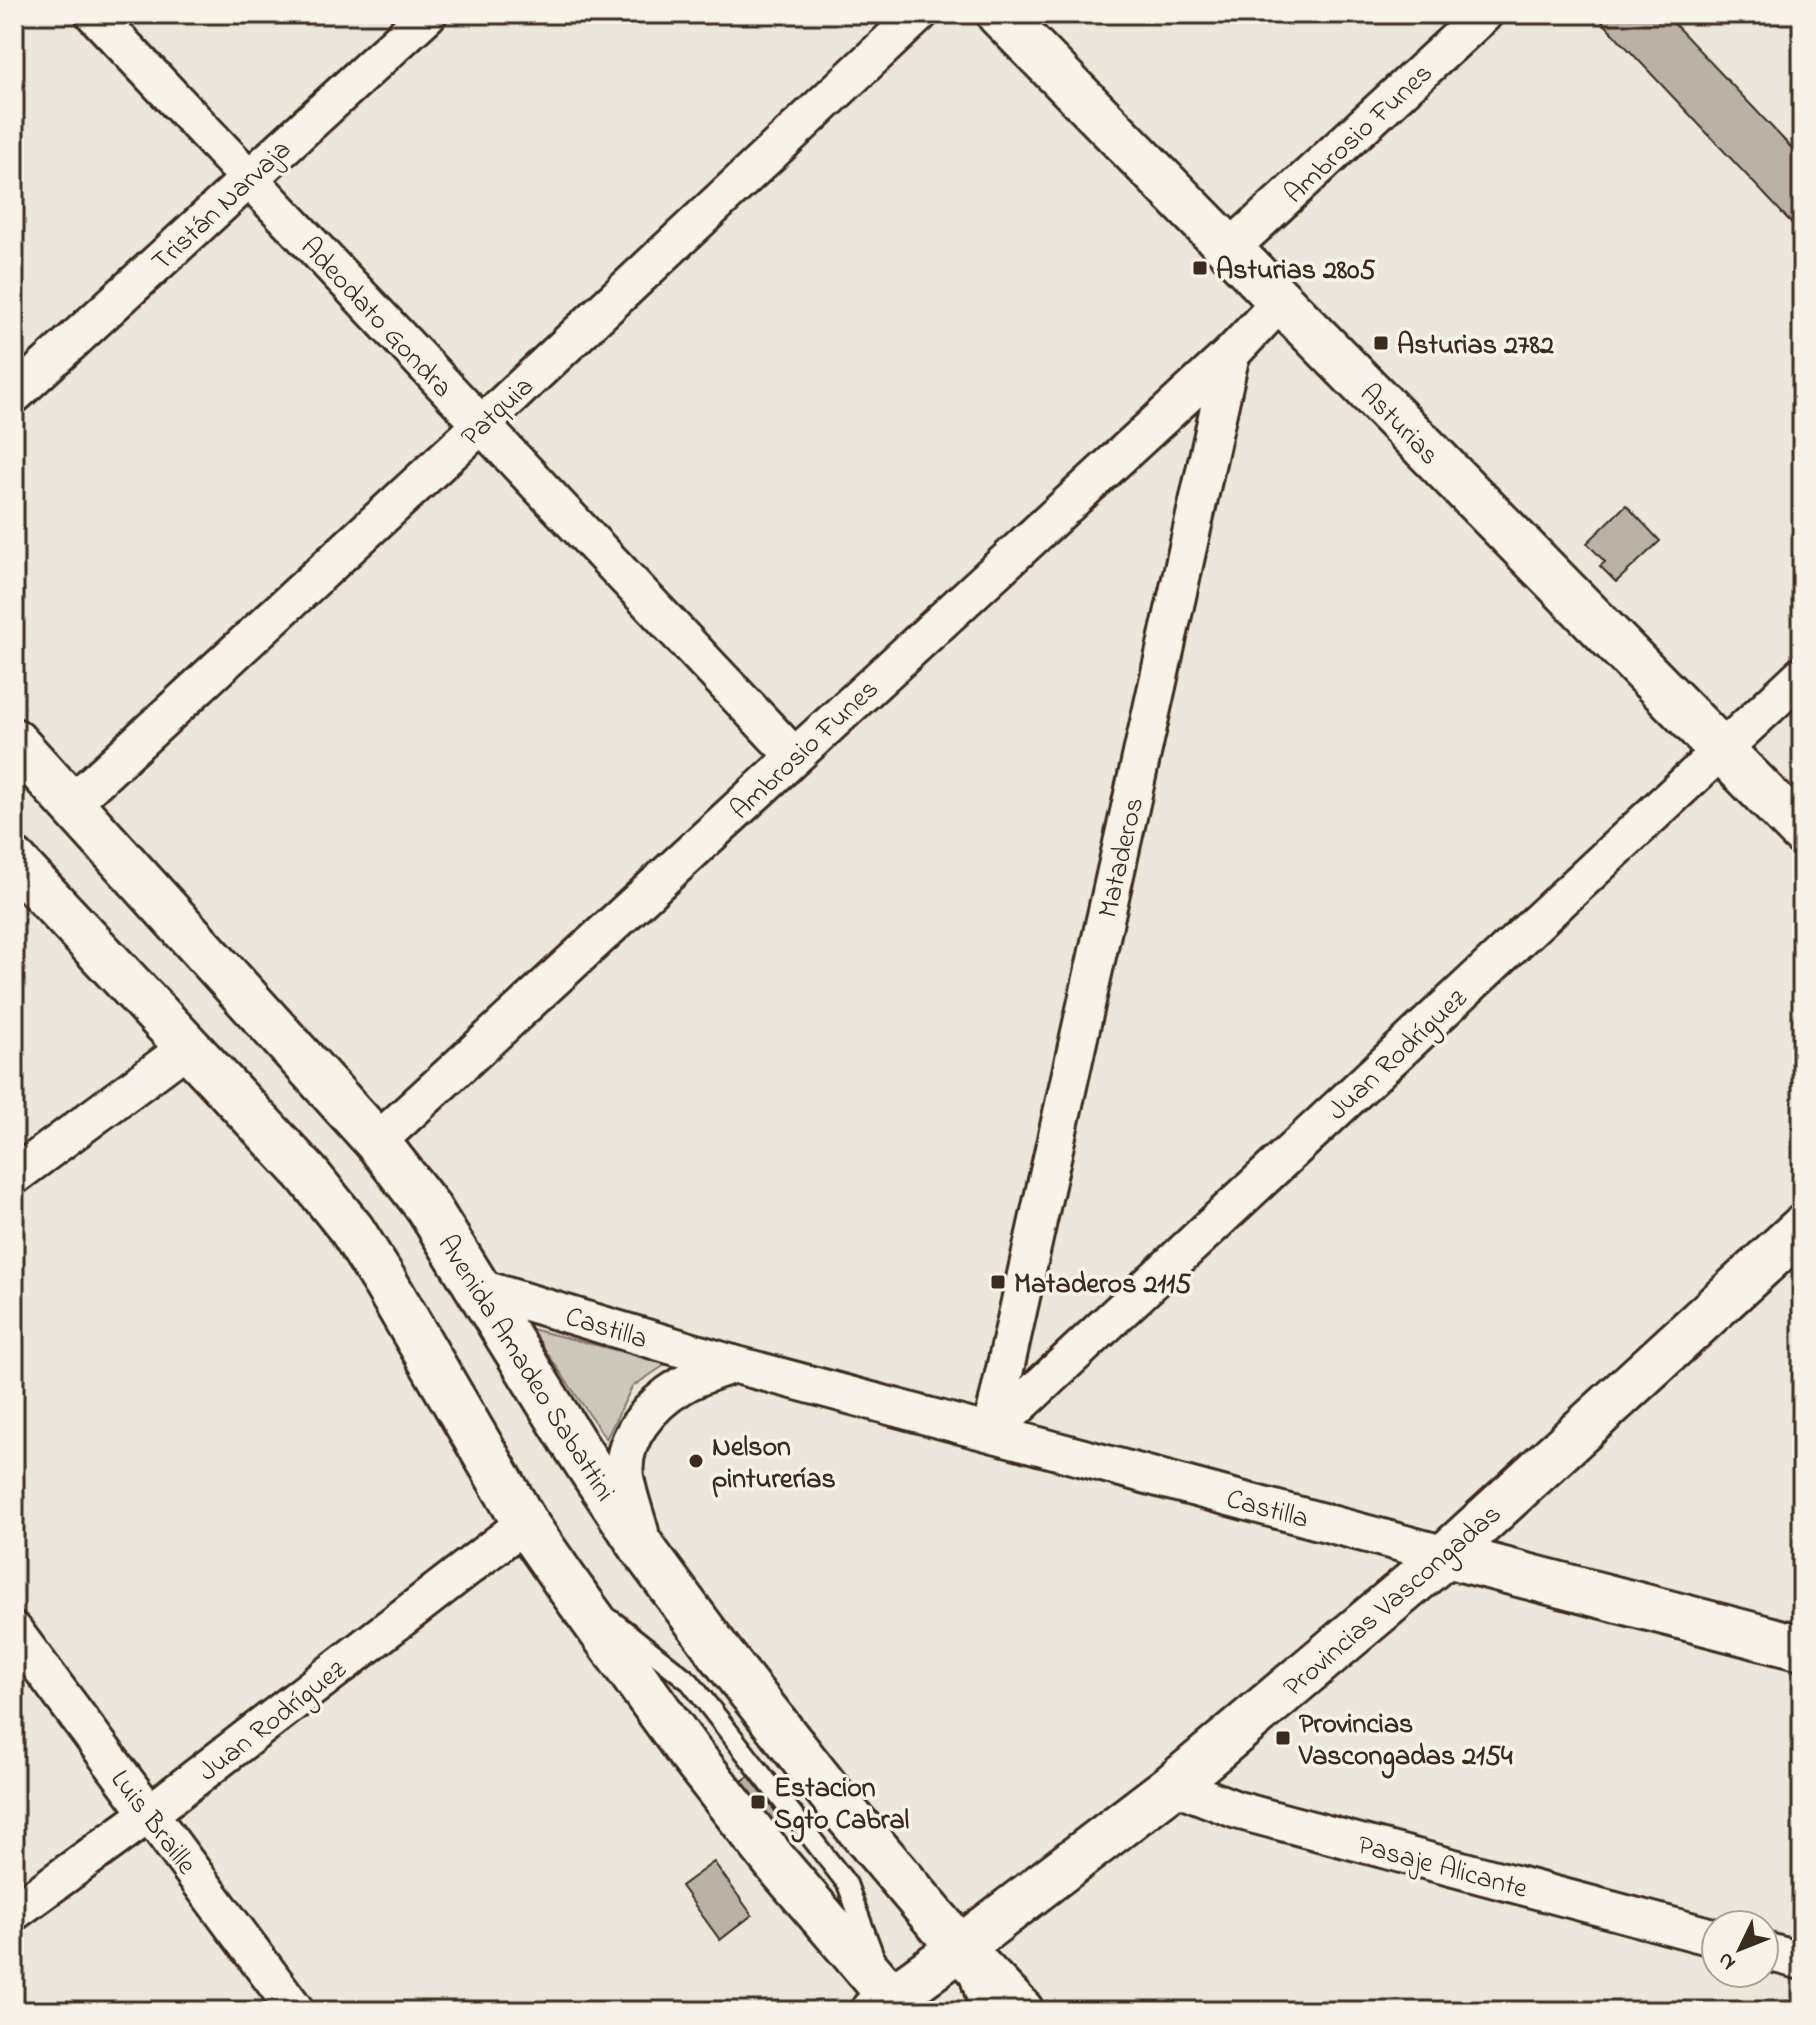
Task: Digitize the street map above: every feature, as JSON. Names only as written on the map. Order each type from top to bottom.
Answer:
[{"type":"main road","name":"Asturias","points":[[999,14],[1802,832]]},
{"type":"main road","name":"Avenida Amadeo Sabattini","points":[[14,741],[377,1142],[427,1206],[575,1445],[644,1550],[720,1653],[845,1812],[960,1948],[1021,2011]]},
{"type":"main road","points":[[14,861],[307,1174],[352,1230],[525,1523],[688,1751],[889,2007]]},
{"type":"main road","name":"Provincias Vascongadas","points":[[889,2007],[960,1948],[1173,1785],[1446,1555],[1802,1228]]},
{"type":"main road","name":"Castilla","points":[[1446,1555],[1802,1648]]},
{"type":"street","name":"Adeodato Gondra","points":[[94,14],[794,756]]},
{"type":"street","name":"Tristán Narvaja","points":[[14,395],[428,14]]},
{"type":"street","name":"Patquia","points":[[71,804],[919,14]]},
{"type":"street","name":"Ambrosio Funes","points":[[1230,249],[1484,14]]},
{"type":"street","points":[[1231,354],[1281,301]]},
{"type":"street","name":"Ambrosio Funes","points":[[377,1142],[1231,354]]},
{"type":"street","name":"Mataderos","points":[[991,1432],[1231,354]]},
{"type":"street","name":"Juan Rodríguez","points":[[991,1432],[1802,675]]},
{"type":"street","points":[[14,1176],[188,1047]]},
{"type":"street","name":"Castilla","points":[[480,1288],[733,1364],[1446,1555]]},
{"type":"street","points":[[644,1550],[625,1476],[625,1457],[637,1426],[664,1398],[683,1385],[733,1364]]},
{"type":"street","name":"Juan Rodríguez","points":[[14,1912],[150,1813],[525,1523]]},
{"type":"street","name":"Luis Braille","points":[[14,1631],[296,2011]]},
{"type":"street","name":"Pasaje Alicante","points":[[1173,1785],[1237,1810],[1700,1934]]},
{"type":"street","points":[[1780,1955],[1802,1961]]},
{"type":"lane","points":[[960,1948],[980,2011]]},
{"type":"shaded area","points":[[531,1329],[668,1363],[632,1387],[606,1439]]},
{"type":"building","points":[[1595,14],[1665,14],[1802,159],[1802,234]]},
{"type":"building","points":[[1626,505],[1660,541],[1616,582],[1600,566],[1605,562],[1587,543]]},
{"type":"building","points":[[749,1776],[783,1822],[767,1834],[733,1788]]},
{"type":"building","points":[[714,1862],[752,1915],[720,1940],[681,1886]]},
{"type":"place","name":"Asturias 2805","points":[[1200,268]]},
{"type":"place","name":"Asturias 2782","points":[[1381,343]]},
{"type":"place","name":"Mataderos 2115","points":[[998,1282]]},
{"type":"place","name":"Nelson pinturerías","points":[[696,1461]]},
{"type":"place","name":"Provincias Vascongadas 2154","points":[[1283,1738]]},
{"type":"place","name":"Estacion Sgto Cabral","points":[[758,1802]]}]
